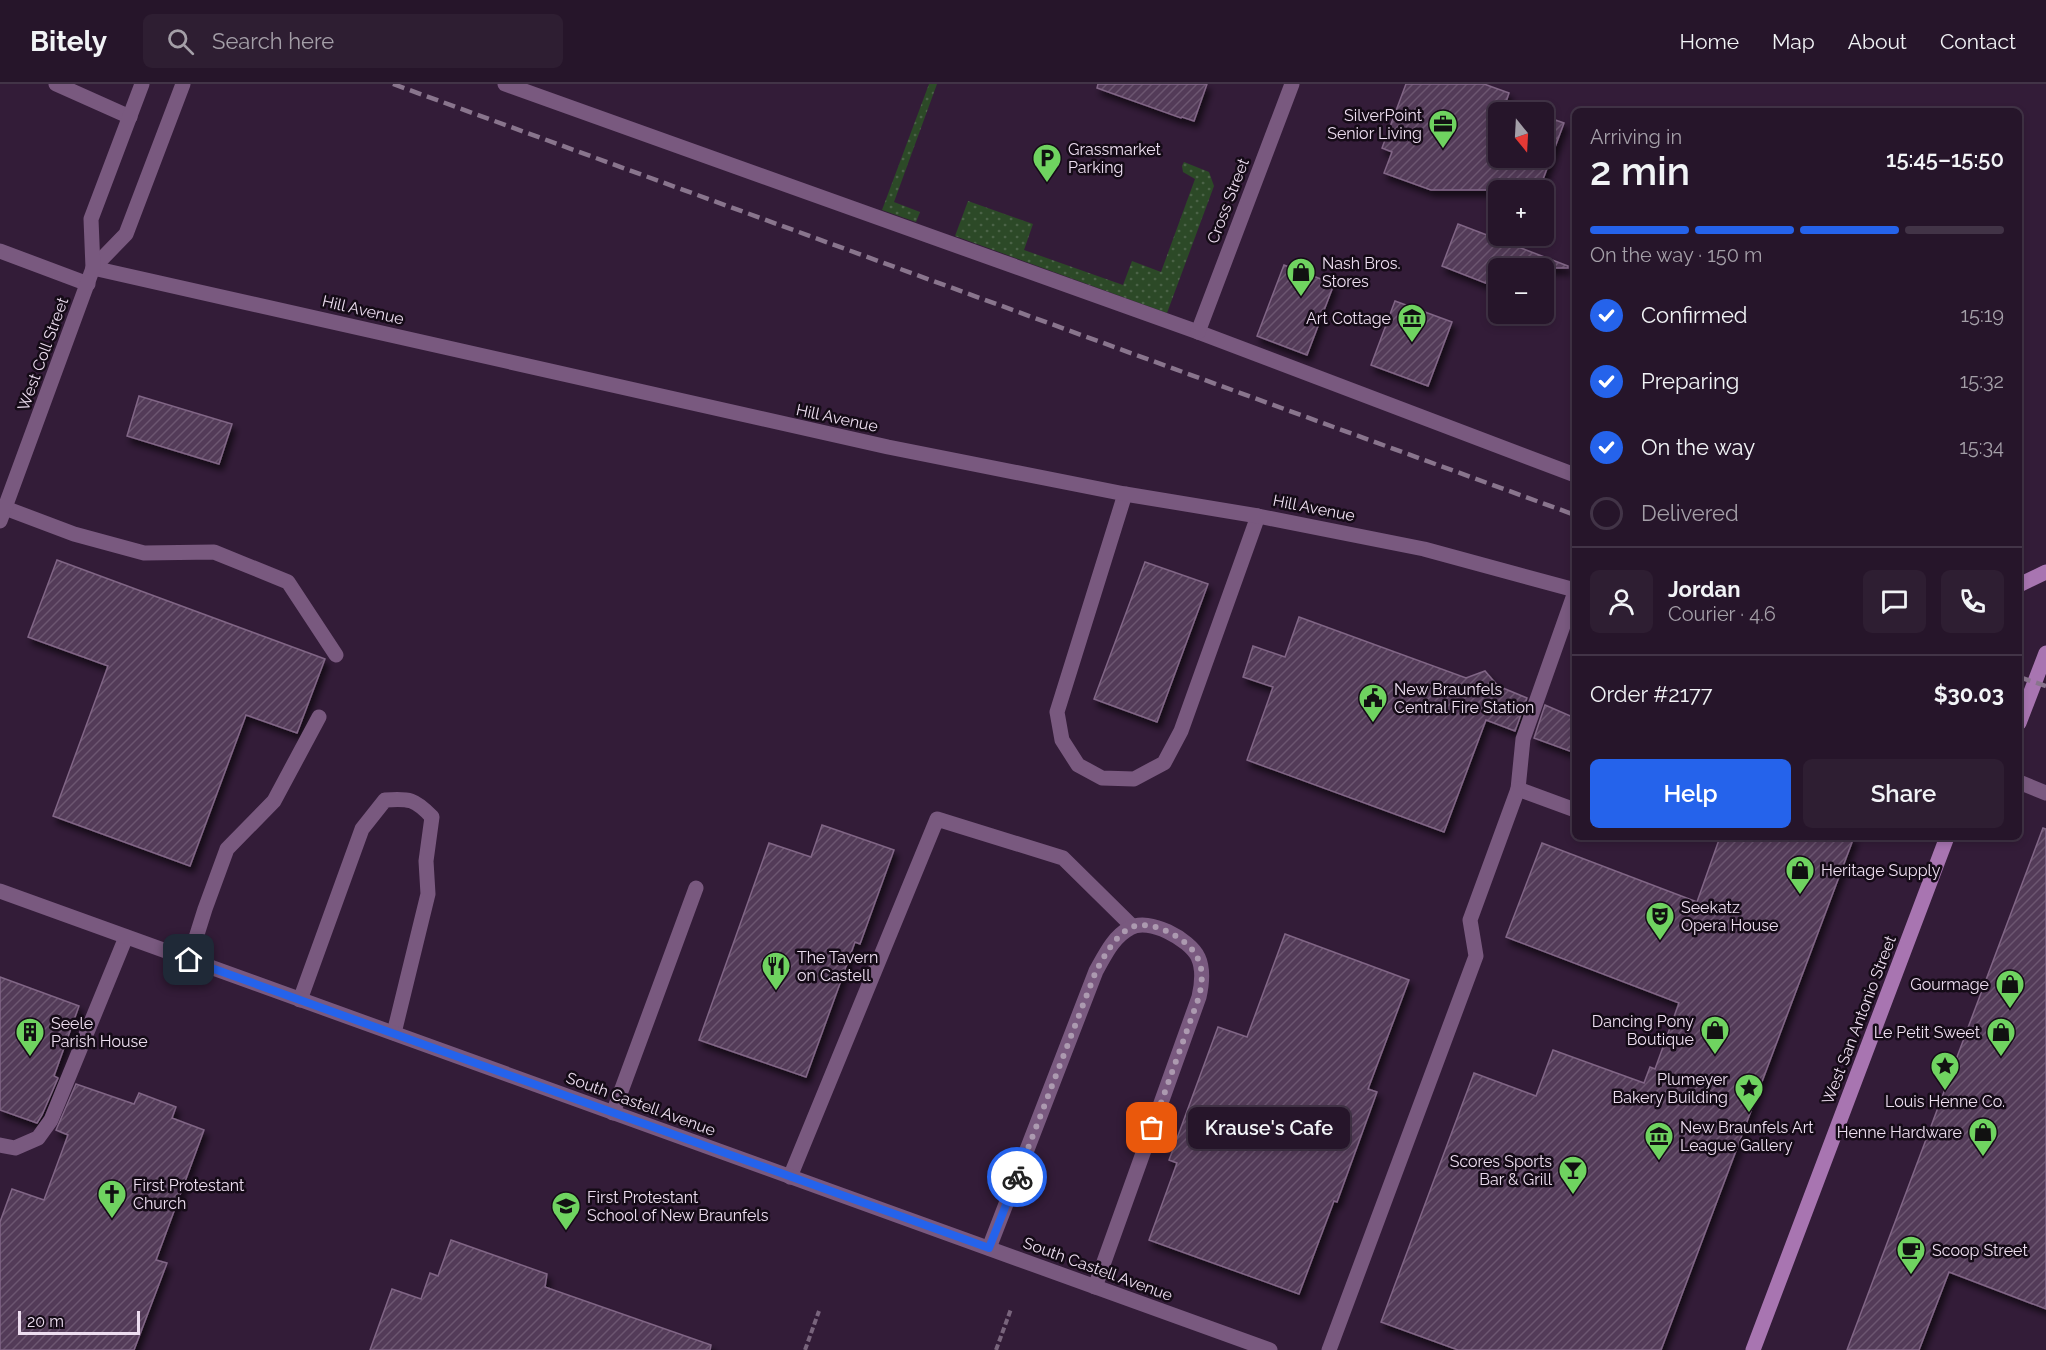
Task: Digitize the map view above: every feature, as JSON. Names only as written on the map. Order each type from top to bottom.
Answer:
[{"type":"main road","points":[[2022,584],[2046,572]]},
{"type":"main road","points":[[2022,715],[2046,653]]},
{"type":"main road","name":"West San Antonio Street","points":[[1753,1350],[1946,840]]},
{"type":"street","points":[[56,84],[130,117]]},
{"type":"street","name":"West Coll Street","points":[[2,514],[88,284],[93,267],[91,219],[142,84]]},
{"type":"street","name":"West Coll Street","points":[[93,267],[126,234],[183,84]]},
{"type":"street","points":[[505,84],[1198,332],[1572,474]]},
{"type":"street","name":"Cross Street","points":[[1198,332],[1292,84]]},
{"type":"street","points":[[0,251],[88,284]]},
{"type":"street","name":"Hill Avenue","points":[[93,267],[791,426],[1125,494],[1258,516],[1424,549],[1572,590]]},
{"type":"street","points":[[1125,494],[1057,712],[1062,740],[1078,765],[1102,778],[1134,779],[1164,763],[1181,731],[1258,516]]},
{"type":"street","points":[[2,514],[144,553],[214,552],[288,582],[336,655]]},
{"type":"street","points":[[1329,1350],[1476,956],[1470,920],[1518,789],[1523,739],[1572,600]]},
{"type":"street","points":[[189,960],[227,849],[274,801],[319,717]]},
{"type":"street","points":[[2022,783],[2046,793]]},
{"type":"street","points":[[1518,789],[1572,809]]},
{"type":"street","points":[[300,1000],[362,829],[385,800],[399,799],[418,803],[432,817],[426,861],[428,894],[394,1034]]},
{"type":"street","points":[[790,1177],[937,819],[1063,858],[1132,926]]},
{"type":"street","points":[[613,1113],[696,888]]},
{"type":"street","name":"South Castell Avenue","points":[[0,891],[1270,1350]]},
{"type":"street","points":[[989,1248],[1096,971],[1109,948],[1121,934],[1132,926],[1150,926],[1167,930],[1188,945],[1197,955],[1202,981],[1199,997],[1095,1287]]},
{"type":"street","points":[[0,1145],[15,1148],[38,1138],[51,1120],[126,937]]},
{"type":"path","points":[[996,1350],[1011,1309]]},
{"type":"path","points":[[805,1350],[819,1311]]},
{"type":"green space","points":[[929,84],[937,84],[894,202],[920,212],[916,222],[882,210]]},
{"type":"green space","points":[[1184,162],[1209,172],[1214,186],[1167,313],[955,236],[968,201],[1033,224],[1024,250],[1123,285],[1132,261],[1161,272],[1195,179],[1183,172]]},
{"type":"building","points":[[1098,84],[1207,84],[1194,121],[1097,88]]},
{"type":"building","name":"SilverPoint Senior Living","points":[[1406,84],[1484,84],[1509,93],[1506,102],[1488,102],[1488,168],[1547,168],[1543,180],[1488,180],[1488,190],[1431,190],[1384,173],[1392,152],[1382,148]]},
{"type":"building","name":"SilverPoint Senior Living","points":[[1554,120],[1564,123],[1554,150]]},
{"type":"building","points":[[1458,224],[1488,235],[1488,246],[1516,246],[1547,258],[1488,258],[1488,284],[1442,266]]},
{"type":"building","points":[[1554,261],[1568,266],[1568,268],[1554,268]]},
{"type":"building","name":"Nash Bros. Stores","points":[[1284,265],[1334,284],[1307,355],[1257,336]]},
{"type":"building","name":"Art Cottage","points":[[1395,301],[1452,322],[1428,386],[1371,365]]},
{"type":"building","points":[[139,396],[232,424],[219,464],[127,436]]},
{"type":"building","points":[[57,560],[325,659],[297,733],[246,715],[190,866],[53,816],[108,666],[28,637]]},
{"type":"building","points":[[1145,562],[1208,584],[1157,722],[1094,699]]},
{"type":"building","name":"New Braunfels Central Fire Station","points":[[1299,617],[1466,678],[1485,671],[1498,686],[1527,698],[1515,731],[1486,720],[1444,832],[1247,760],[1273,687],[1243,677],[1253,646],[1285,657]]},
{"type":"building","points":[[1545,705],[1572,717],[1572,752],[1534,738]]},
{"type":"building","name":"The Tavern on Castell","points":[[822,825],[894,850],[860,944],[855,942],[806,1077],[699,1040],[769,843],[811,857]]},
{"type":"building","points":[[2043,828],[2046,829],[2046,1309],[1949,1272],[1919,1350],[1847,1350]]},
{"type":"building","points":[[1719,840],[1853,840],[1661,1350],[1458,1350],[1381,1322],[1474,1073],[1536,1096],[1553,1050],[1644,1083],[1650,1067],[1655,1069],[1679,1003],[1506,937],[1542,843],[1697,902]]},
{"type":"building","points":[[1285,934],[1409,980],[1368,1089],[1377,1092],[1337,1202],[1334,1201],[1299,1294],[1149,1240],[1177,1163],[1169,1160],[1218,1027],[1247,1037]]},
{"type":"building","name":"Seele Parish House","points":[[0,977],[79,1006],[54,1076],[58,1078],[37,1123],[0,1110]]},
{"type":"building","name":"First Protestant Church","points":[[76,1084],[134,1104],[139,1093],[176,1107],[172,1118],[204,1130],[156,1260],[167,1263],[134,1350],[0,1350],[0,1222],[12,1189],[44,1200],[68,1135],[56,1130]]},
{"type":"building","points":[[451,1240],[547,1274],[545,1287],[711,1345],[710,1350],[370,1350],[392,1289],[421,1299],[430,1273],[438,1276]]},
{"type":"railway","points":[[393,84],[1572,514]]},
{"type":"railway","points":[[2022,678],[2046,686]]},
{"type":"way so far","points":[[1017,1177],[1096,971],[1109,948],[1121,934],[1132,926],[1150,926],[1167,930],[1188,945],[1197,955],[1202,981],[1199,997],[1152,1128]]},
{"type":"place","name":"SilverPoint Senior Living","points":[[1443,150]]},
{"type":"place","name":"Grassmarket Parking","points":[[1047,184]]},
{"type":"place","name":"Nash Bros. Stores","points":[[1301,298]]},
{"type":"place","name":"Art Cottage","points":[[1412,344]]},
{"type":"place","name":"New Braunfels Central Fire Station","points":[[1373,724]]},
{"type":"place","name":"Heritage Supply","points":[[1800,896]]},
{"type":"place","name":"Seekatz Opera House","points":[[1660,942]]},
{"type":"place","name":"The Tavern on Castell","points":[[776,992]]},
{"type":"place","name":"Gourmage","points":[[2010,1010]]},
{"type":"place","name":"Dancing Pony Boutique","points":[[1715,1056]]},
{"type":"place","name":"Seele Parish House","points":[[30,1058]]},
{"type":"place","name":"Le Petit Sweet","points":[[2001,1058]]},
{"type":"place","name":"Louis Henne Co.","points":[[1945,1092]]},
{"type":"place","name":"Plumeyer Bakery Building","points":[[1749,1114]]},
{"type":"place","name":"Krause's Cafe","points":[[1152,1128]]},
{"type":"place","name":"Henne Hardware","points":[[1983,1158]]},
{"type":"place","name":"New Braunfels Art League Gallery","points":[[1659,1162]]},
{"type":"place","name":"Scores Sports Bar & Grill","points":[[1573,1196]]},
{"type":"place","name":"First Protestant Church","points":[[112,1220]]},
{"type":"place","name":"First Protestant School of New Braunfels","points":[[566,1232]]},
{"type":"place","name":"Scoop Street","points":[[1911,1276]]},
{"type":"route","points":[[189,960],[989,1248],[1017,1177]]}]
